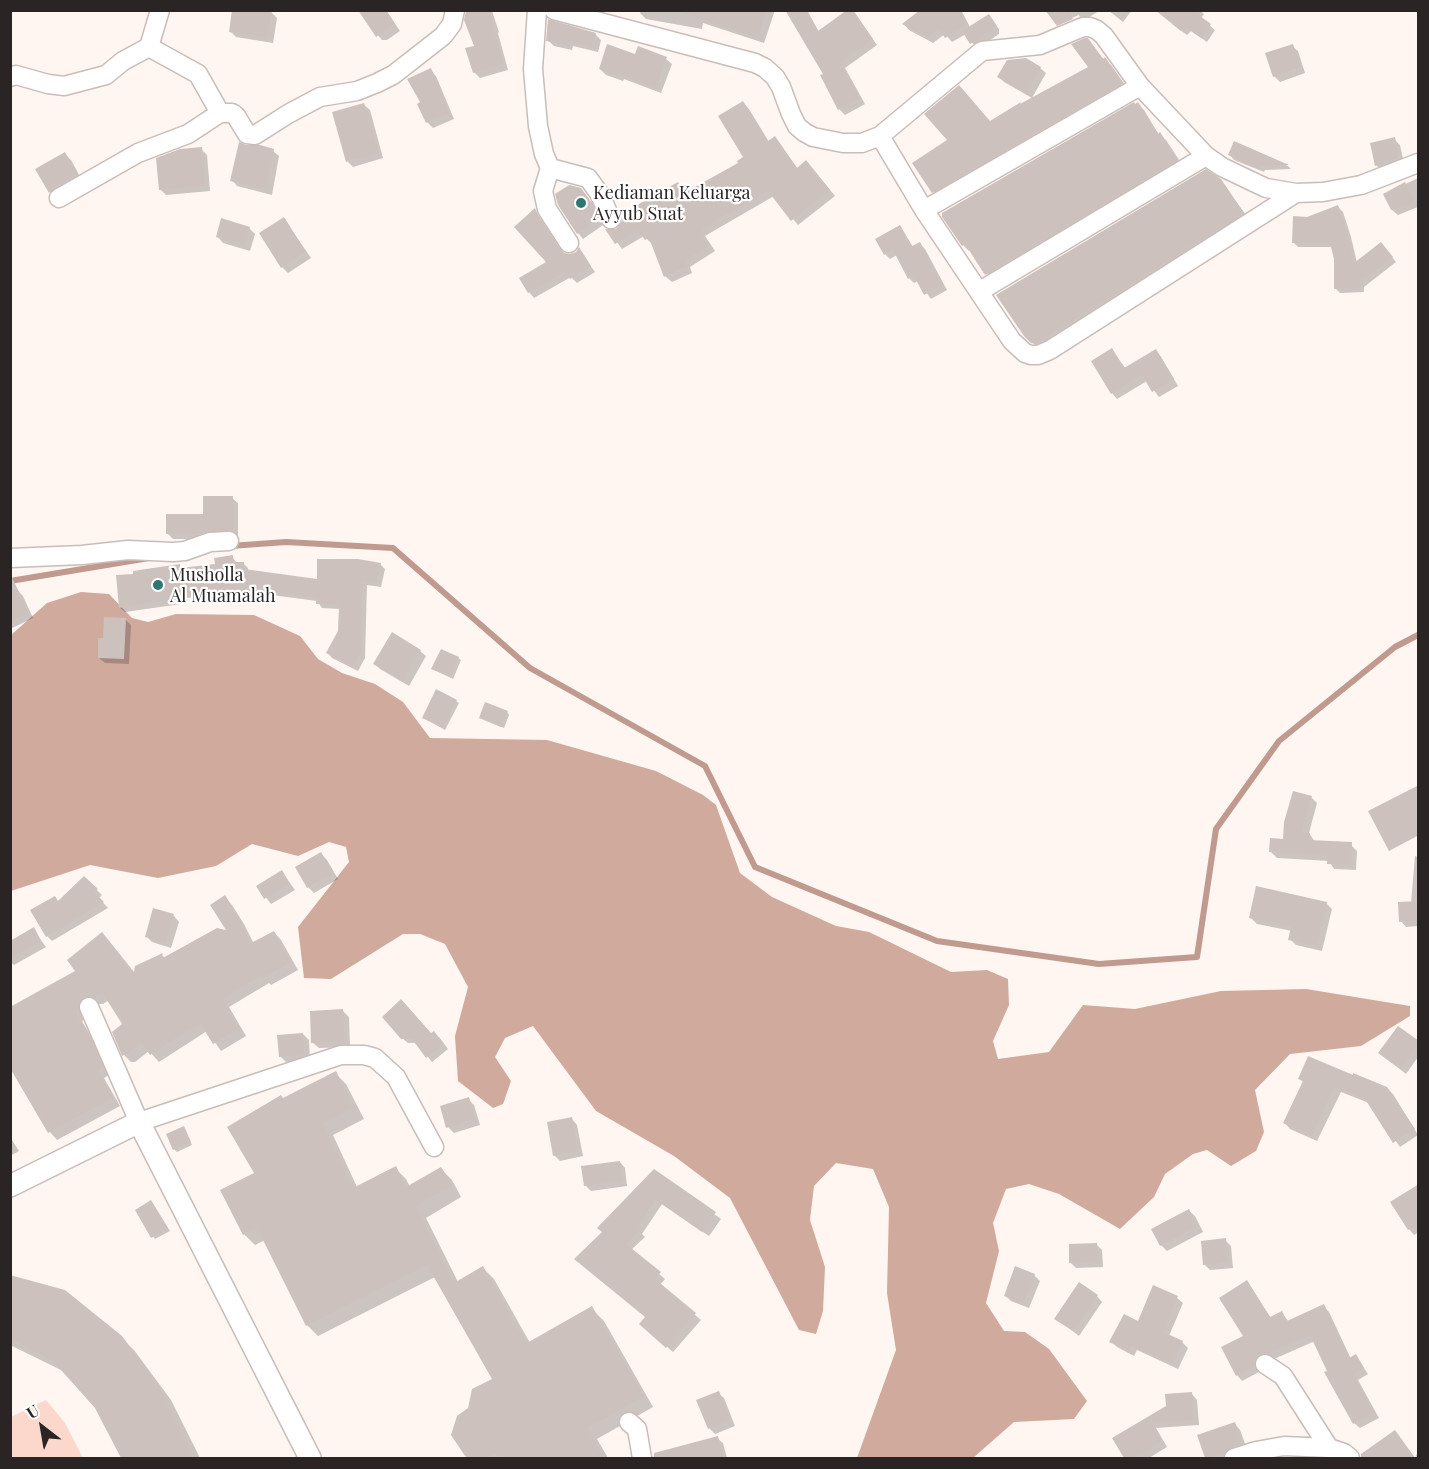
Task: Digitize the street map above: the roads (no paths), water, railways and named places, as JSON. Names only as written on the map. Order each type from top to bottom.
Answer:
[{"type":"street","points":[[10,77],[16,75],[64,86],[106,75],[123,61],[149,47],[160,10]]},
{"type":"street","points":[[59,198],[138,153],[188,134],[220,113],[232,113],[247,134],[255,135],[320,97],[357,91],[393,75],[442,36],[452,24],[455,10]]},
{"type":"street","points":[[537,10],[533,69],[538,126],[544,154],[550,168],[543,191],[547,209],[569,243]]},
{"type":"street","points":[[554,10],[742,58],[765,68],[781,87],[797,126],[813,137],[843,143],[862,142],[879,136],[981,51],[1040,45],[1083,27],[1097,30],[1104,36],[1140,86],[1206,156],[1222,167],[1266,188],[1296,193],[1323,192],[1361,185],[1419,163]]},
{"type":"street","points":[[149,47],[198,74],[220,113]]},
{"type":"street","points":[[924,210],[1140,86]]},
{"type":"street","points":[[879,136],[924,210],[1019,348],[1025,353],[1038,355],[1050,350],[1296,193]]},
{"type":"street","points":[[980,291],[1206,156]]},
{"type":"street","points":[[550,168],[588,178],[599,193],[611,219]]},
{"type":"street","points":[[10,558],[38,555],[82,555],[118,550],[185,551],[210,542],[229,541]]},
{"type":"street","points":[[89,1006],[139,1122],[310,1458]]},
{"type":"street","points":[[10,1186],[139,1122],[341,1055],[364,1055],[375,1058],[396,1077],[434,1147]]},
{"type":"street","points":[[1265,1364],[1283,1376],[1329,1448]]},
{"type":"street","points":[[629,1422],[637,1429],[642,1458]]},
{"type":"street","points":[[1234,1458],[1284,1446],[1329,1448],[1350,1458]]},
{"type":"waterway","points":[[230,546],[286,542],[393,548],[530,668],[705,766],[755,867],[937,941],[1099,964],[1197,957],[1216,829],[1279,741],[1395,647],[1418,635]]},
{"type":"waterway","points":[[10,581],[149,558]]},
{"type":"place","name":"Kediaman Keluarga Ayyub Suat","points":[[581,203]]},
{"type":"place","name":"Musholla Al Muamalah","points":[[158,585]]}]
